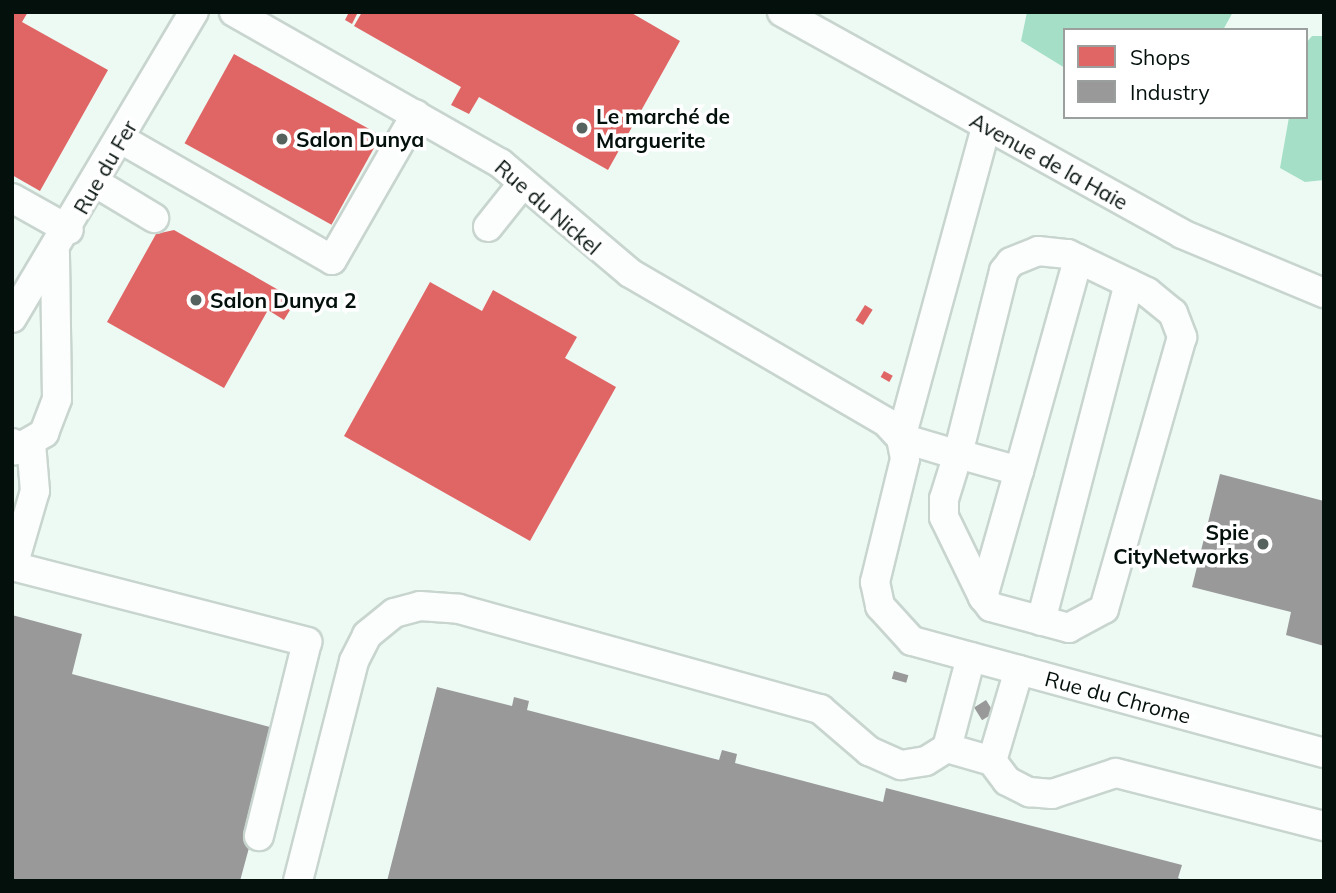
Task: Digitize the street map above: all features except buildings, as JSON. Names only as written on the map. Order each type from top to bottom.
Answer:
[{"type":"street","name":"Rue du Fer","points":[[12,318],[36,272],[62,241],[194,12]]},
{"type":"street","name":"Rue du Nickel","points":[[234,12],[416,114],[523,183],[630,273],[861,402],[901,438]]},
{"type":"street","name":"Avenue de la Haie","points":[[782,12],[1182,234],[1324,293]]},
{"type":"street","points":[[121,139],[332,260],[416,114]]},
{"type":"street","points":[[986,127],[901,438],[1019,471]]},
{"type":"street","points":[[96,183],[154,218]]},
{"type":"street","points":[[488,227],[523,183]]},
{"type":"street","points":[[12,198],[62,241],[60,374],[51,419],[17,449],[35,491],[13,566],[307,642],[258,836]]},
{"type":"street","points":[[1031,252],[1078,259],[1129,283],[1173,313],[1182,337],[1114,594],[1084,624],[1041,621],[991,607],[983,597],[944,517],[1004,271],[1031,252]]},
{"type":"street","points":[[983,597],[1078,259]]},
{"type":"street","points":[[1041,621],[1129,283]]},
{"type":"street","name":"Rue du Chrome","points":[[901,438],[905,459],[875,582],[880,606],[912,641],[1324,753]]},
{"type":"street","points":[[298,881],[354,661],[367,635],[394,613],[420,606],[459,609],[820,709],[869,751],[901,765],[926,761],[947,748],[971,657]]},
{"type":"street","points":[[992,761],[1019,670]]},
{"type":"street","points":[[947,748],[992,761],[1007,780],[1028,792],[1052,794],[1116,773],[1324,826]]},
{"type":"shaded area","points":[[1027,12],[1233,12],[1224,28],[1063,28],[1063,67],[1021,41]]},
{"type":"shaded area","points":[[1312,36],[1324,36],[1324,180],[1305,182],[1280,168],[1289,119],[1308,119],[1308,41]]},
{"type":"place","name":"Le marché de Marguerite","points":[[582,128]]},
{"type":"place","name":"Salon Dunya","points":[[282,139]]},
{"type":"place","name":"Salon Dunya 2","points":[[196,300]]},
{"type":"place","name":"Spie CityNetworks","points":[[1263,544]]}]
